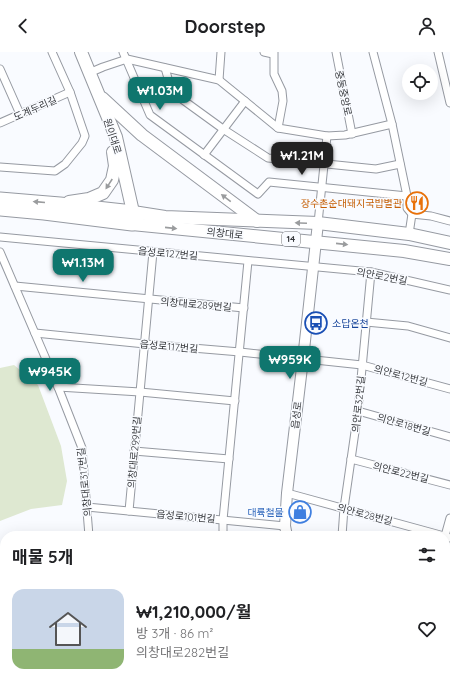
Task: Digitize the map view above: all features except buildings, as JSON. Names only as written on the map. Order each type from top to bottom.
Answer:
[{"type":"highway","name":"의창대로","points":[[0,199],[60,204],[133,218]]},
{"type":"highway","name":"의창대로","points":[[0,209],[133,218]]},
{"type":"main road","name":"원이대로","points":[[81,52],[116,137],[133,218]]},
{"type":"main road","points":[[60,204],[90,200],[103,193],[112,180],[114,166],[112,142],[97,93]]},
{"type":"main road","points":[[97,93],[142,135],[257,221]]},
{"type":"main road","name":"의창대로","points":[[133,218],[165,217],[318,223],[409,234],[450,243]]},
{"type":"main road","name":"의창대로","points":[[133,218],[315,242],[404,250],[450,259]]},
{"type":"main road","name":"읍성로","points":[[286,531],[287,493],[318,223]]},
{"type":"street","name":"도계두리길","points":[[0,167],[55,171],[65,164],[82,143],[85,136],[70,92],[52,52]]},
{"type":"street","points":[[123,52],[150,115],[258,194],[269,182],[407,196]]},
{"type":"street","points":[[219,80],[221,52]]},
{"type":"street","points":[[264,52],[274,53],[274,74],[282,91],[283,101],[278,128]]},
{"type":"street","name":"중동중앙로","points":[[336,52],[352,134]]},
{"type":"street","points":[[373,52],[392,124],[407,196],[407,208],[412,214],[431,216],[450,221]]},
{"type":"street","points":[[438,52],[447,82],[450,103]]},
{"type":"street","points":[[90,74],[103,67],[126,59],[219,80],[278,128],[327,136],[352,134],[392,124]]},
{"type":"street","points":[[165,68],[172,92],[223,129],[268,158],[376,169],[400,164]]},
{"type":"street","points":[[0,69],[20,114]]},
{"type":"street","name":"도계두리길","points":[[0,123],[70,92]]},
{"type":"street","points":[[204,154],[244,101]]},
{"type":"street","points":[[318,223],[327,136]]},
{"type":"street","points":[[409,234],[412,214]]},
{"type":"street","name":"읍성로127번길","points":[[0,237],[313,267]]},
{"type":"street","name":"의창대로317번길","points":[[0,252],[58,387],[82,448],[89,531]]},
{"type":"street","name":"의창대로299번길","points":[[129,511],[153,252]]},
{"type":"street","name":"의창대로289번길","points":[[223,531],[248,261]]},
{"type":"street","name":"의안로2번길","points":[[313,267],[371,272],[450,290]]},
{"type":"street","name":"의안로32번길","points":[[342,531],[344,508],[358,411],[371,272]]},
{"type":"street","points":[[15,286],[149,299]]},
{"type":"street","name":"의창대로289번길","points":[[149,299],[244,308]]},
{"type":"street","points":[[366,322],[408,326],[450,338]]},
{"type":"street","name":"읍성로117번길","points":[[35,333],[303,359]]},
{"type":"street","name":"의안로12번길","points":[[303,359],[362,365],[450,389]]},
{"type":"street","points":[[58,387],[140,392],[235,401]]},
{"type":"street","name":"의안로18번길","points":[[358,411],[450,437]]},
{"type":"street","points":[[134,451],[229,459]]},
{"type":"street","name":"의안로22번길","points":[[351,460],[450,485]]},
{"type":"street","name":"의안로28번길","points":[[287,493],[426,531]]},
{"type":"street","name":"읍성로101번길","points":[[87,507],[286,526]]},
{"type":"street","points":[[446,531],[450,518]]},
{"type":"green space","points":[[14,365],[38,385],[61,446],[67,481],[62,505],[31,509],[0,521],[0,368]]},
{"type":"place","name":"장수촌순대돼지국밥별관","points":[[417,203]]},
{"type":"place","name":"소답온천","points":[[316,323]]},
{"type":"place","name":"대륙철물","points":[[300,512]]}]
